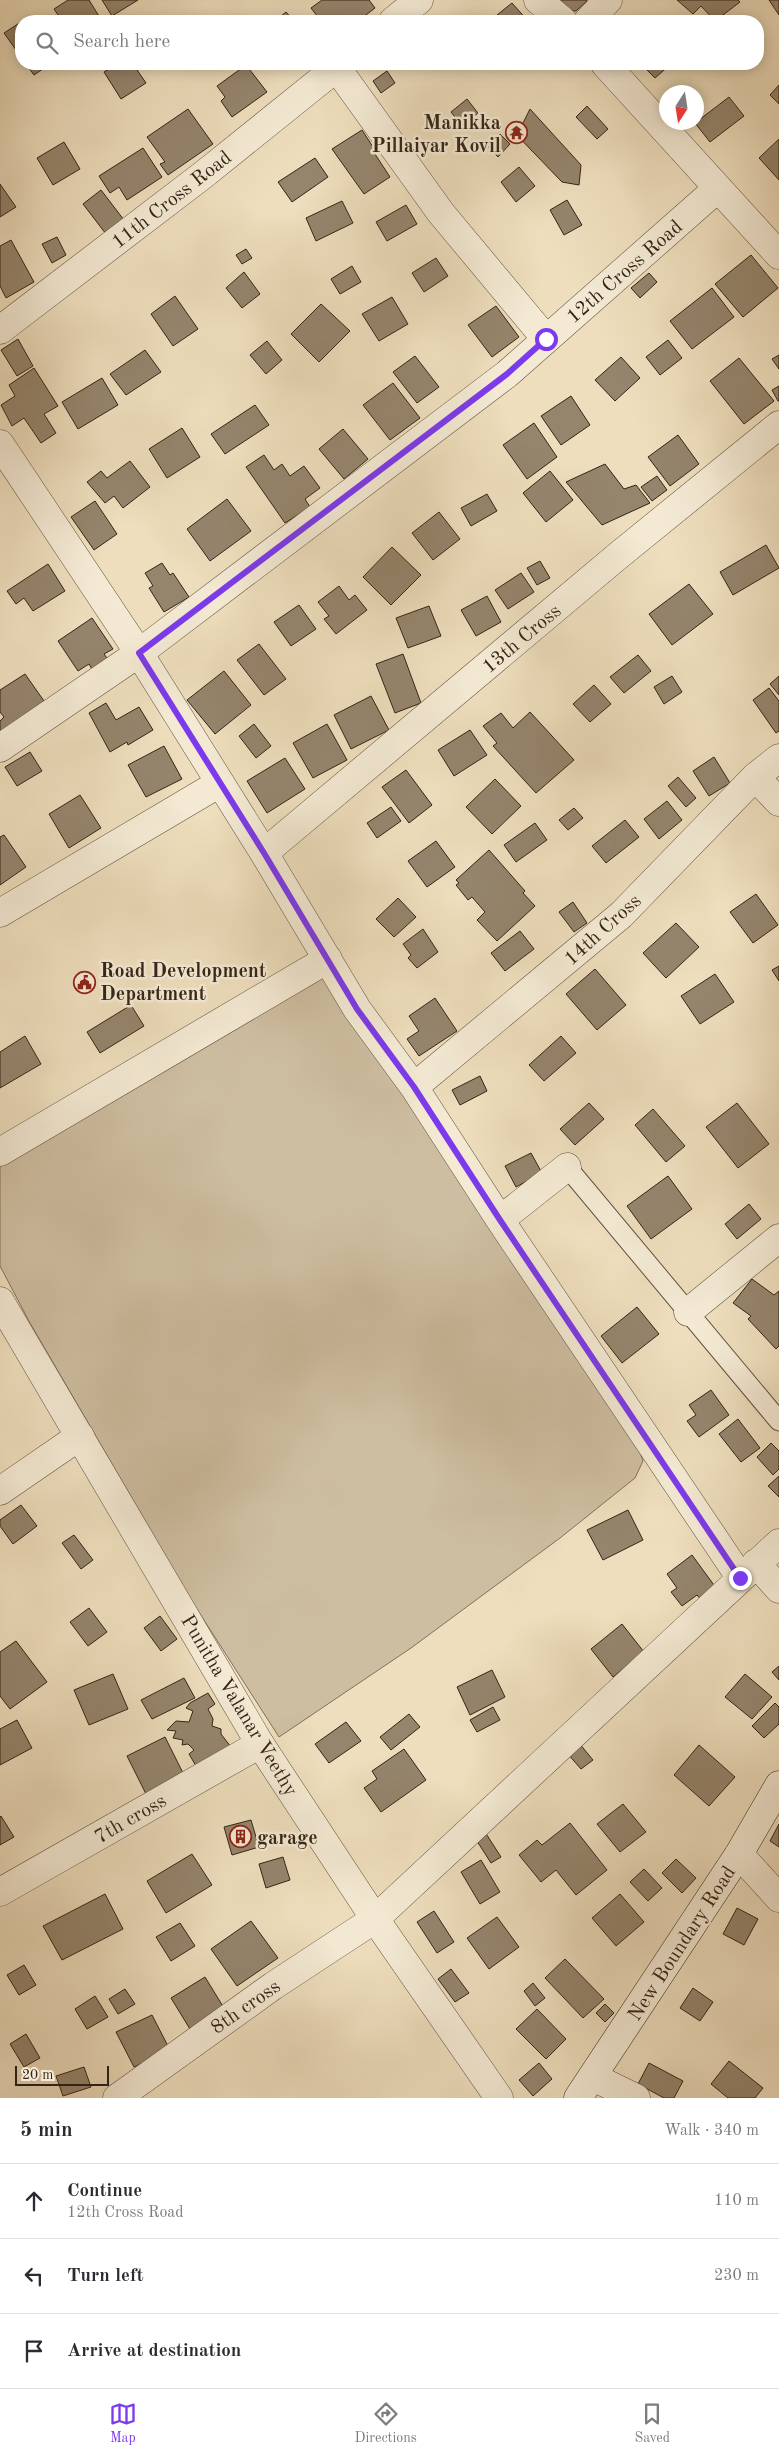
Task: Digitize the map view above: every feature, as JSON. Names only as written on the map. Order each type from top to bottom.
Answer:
[{"type":"street","points":[[400,15],[419,0]]},
{"type":"street","points":[[538,0],[556,15]]},
{"type":"street","points":[[594,15],[608,0]]},
{"type":"street","name":"11th Cross Road","points":[[0,330],[203,176],[333,70]]},
{"type":"street","points":[[341,70],[440,213],[546,339]]},
{"type":"street","points":[[610,70],[779,255]]},
{"type":"street","name":"12th Cross Road","points":[[0,748],[139,653],[507,374],[718,188]]},
{"type":"street","name":"13th Cross","points":[[264,853],[611,561],[779,425]]},
{"type":"street","points":[[0,444],[139,653],[264,853],[357,1009],[414,1087],[500,1220],[748,1570],[779,1589]]},
{"type":"street","name":"14th Cross","points":[[414,1087],[621,915],[755,777],[779,758]]},
{"type":"street","points":[[755,777],[779,802]]},
{"type":"street","points":[[0,913],[220,783]]},
{"type":"street","points":[[0,1152],[328,959]]},
{"type":"street","points":[[500,1220],[567,1167]]},
{"type":"street","points":[[688,1312],[779,1238]]},
{"type":"street","name":"Punitha Valanar Veethy","points":[[0,1301],[260,1744],[375,1919],[499,2098]]},
{"type":"street","points":[[0,1491],[80,1436]]},
{"type":"street","name":"8th cross","points":[[117,2098],[273,1986],[375,1919],[779,1543]]},
{"type":"street","name":"7th cross","points":[[0,1892],[260,1744]]},
{"type":"street","name":"New Boundary Road","points":[[585,2088],[739,1854],[779,1785]]},
{"type":"street","points":[[739,1854],[779,1898]]},
{"type":"street","points":[[585,2088],[636,2098]]},
{"type":"lane","points":[[567,1167],[779,1421]]},
{"type":"shaded area","points":[[325,973],[637,1444],[643,1461],[635,1478],[560,1538],[411,1648],[279,1737],[193,1603],[30,1323],[0,1266],[0,1161]]},
{"type":"building","points":[[68,0],[89,0],[98,15],[58,15],[54,9]]},
{"type":"building","points":[[102,0],[138,0],[114,15],[111,15]]},
{"type":"building","points":[[322,0],[369,0],[375,8],[366,15],[316,15],[311,8]]},
{"type":"building","points":[[553,0],[587,1],[576,11],[562,10]]},
{"type":"building","points":[[677,0],[738,0],[740,2],[723,15],[709,15],[701,6],[693,14]]},
{"type":"building","points":[[769,0],[779,0],[779,15]]},
{"type":"building","points":[[512,3],[523,15],[497,15]]},
{"type":"building","points":[[15,26],[15,49],[4,33]]},
{"type":"building","points":[[30,70],[41,70],[34,75]]},
{"type":"building","points":[[107,70],[137,70],[146,83],[121,99],[104,72]]},
{"type":"building","points":[[239,70],[250,70],[267,92],[232,117],[221,101],[225,97],[217,86]]},
{"type":"building","points":[[647,70],[664,70],[655,78]]},
{"type":"building","points":[[387,71],[395,83],[381,93],[373,81]]},
{"type":"building","points":[[779,85],[779,104],[770,95]]},
{"type":"building","points":[[729,97],[744,116],[710,142],[701,130],[704,130],[704,116]]},
{"type":"building","points":[[467,99],[478,113],[462,126],[451,112]]},
{"type":"building","points":[[587,106],[608,129],[597,139],[576,117]]},
{"type":"building","points":[[188,109],[213,144],[168,175],[160,164],[165,162],[147,137]]},
{"type":"building","points":[[530,109],[581,165],[579,185],[562,182],[508,126],[522,125]]},
{"type":"building","points":[[362,130],[390,177],[364,194],[332,149]]},
{"type":"building","points":[[500,134],[510,144],[498,157],[488,147]]},
{"type":"building","points":[[779,139],[779,180],[759,158]]},
{"type":"building","points":[[64,142],[80,169],[53,185],[37,158]]},
{"type":"building","points":[[143,148],[162,177],[127,200],[119,187],[110,193],[99,176]]},
{"type":"building","points":[[315,158],[328,177],[292,202],[278,182]]},
{"type":"building","points":[[519,167],[535,186],[516,202],[501,182]]},
{"type":"building","points":[[0,184],[16,207],[0,217]]},
{"type":"building","points":[[101,190],[124,220],[106,234],[83,204]]},
{"type":"building","points":[[567,200],[582,225],[564,235],[550,210]]},
{"type":"building","points":[[342,201],[353,223],[316,241],[306,218]]},
{"type":"building","points":[[406,205],[417,224],[387,241],[376,222]]},
{"type":"building","points":[[57,237],[66,255],[52,263],[42,244]]},
{"type":"building","points":[[11,240],[34,282],[6,298],[0,286],[0,246]]},
{"type":"building","points":[[246,249],[252,258],[242,264],[236,255]]},
{"type":"building","points":[[751,255],[778,288],[743,317],[715,284]]},
{"type":"building","points":[[436,258],[448,276],[424,292],[412,273]]},
{"type":"building","points":[[352,266],[361,282],[340,294],[331,279]]},
{"type":"building","points":[[244,272],[260,294],[242,308],[226,288]]},
{"type":"building","points":[[649,273],[657,282],[640,298],[631,288]]},
{"type":"building","points":[[712,288],[734,317],[692,349],[670,321]]},
{"type":"building","points":[[175,296],[198,329],[173,346],[151,314]]},
{"type":"building","points":[[392,297],[408,324],[379,341],[362,314]]},
{"type":"building","points":[[321,304],[350,331],[319,362],[291,334]]},
{"type":"building","points":[[496,306],[519,337],[492,357],[468,325]]},
{"type":"building","points":[[18,339],[33,366],[17,376],[1,350]]},
{"type":"building","points":[[668,340],[682,358],[660,375],[646,357]]},
{"type":"building","points":[[267,341],[282,360],[266,374],[250,355]]},
{"type":"building","points":[[145,350],[161,372],[126,395],[110,374]]},
{"type":"building","points":[[779,355],[779,369],[772,359]]},
{"type":"building","points":[[415,356],[439,387],[417,403],[393,372]]},
{"type":"building","points":[[621,357],[640,378],[615,401],[595,380]]},
{"type":"building","points":[[739,358],[774,401],[744,424],[710,381]]},
{"type":"building","points":[[34,368],[58,406],[44,414],[56,433],[41,443],[24,418],[12,426],[1,405],[15,396],[9,385]]},
{"type":"building","points":[[102,378],[118,405],[78,429],[62,402]]},
{"type":"building","points":[[393,383],[420,418],[390,440],[363,405]]},
{"type":"building","points":[[779,386],[779,401],[778,401],[772,390]]},
{"type":"building","points":[[571,396],[590,425],[561,445],[541,416]]},
{"type":"building","points":[[255,405],[269,425],[225,454],[211,434]]},
{"type":"building","points":[[534,423],[557,457],[527,479],[503,445]]},
{"type":"building","points":[[182,428],[200,457],[167,478],[149,449]]},
{"type":"building","points":[[343,429],[368,459],[344,479],[319,449]]},
{"type":"building","points":[[678,435],[699,464],[670,486],[648,457]]},
{"type":"building","points":[[264,455],[274,470],[282,464],[290,476],[304,466],[320,488],[305,499],[310,507],[285,523],[246,467]]},
{"type":"building","points":[[130,461],[150,487],[123,508],[114,496],[105,503],[87,482],[101,471],[107,478]]},
{"type":"building","points":[[605,464],[624,489],[636,485],[650,503],[602,525],[566,482]]},
{"type":"building","points":[[550,471],[573,500],[546,522],[523,493]]},
{"type":"building","points":[[657,476],[667,490],[652,501],[641,487]]},
{"type":"building","points":[[487,494],[497,511],[471,526],[461,508]]},
{"type":"building","points":[[227,499],[251,531],[210,561],[187,529]]},
{"type":"building","points":[[95,501],[117,534],[94,550],[71,517]]},
{"type":"building","points":[[439,512],[460,539],[433,560],[412,533]]},
{"type":"building","points":[[766,545],[779,568],[733,595],[720,572]]},
{"type":"building","points":[[392,547],[421,575],[391,605],[363,577]]},
{"type":"building","points":[[540,561],[550,578],[537,585],[527,568]]},
{"type":"building","points":[[162,563],[170,575],[173,573],[189,597],[164,612],[149,588],[153,586],[145,573]]},
{"type":"building","points":[[48,564],[65,591],[33,611],[24,598],[16,604],[7,591]]},
{"type":"building","points":[[521,573],[534,592],[508,609],[495,590]]},
{"type":"building","points":[[689,584],[713,614],[672,645],[649,614]]},
{"type":"building","points":[[339,586],[349,600],[355,595],[367,610],[336,634],[324,619],[329,616],[318,602]]},
{"type":"building","points":[[487,596],[501,622],[476,636],[461,610]]},
{"type":"building","points":[[299,605],[316,629],[291,646],[274,622]]},
{"type":"building","points":[[429,606],[441,636],[408,648],[396,618]]},
{"type":"building","points":[[92,618],[113,649],[104,654],[109,661],[93,671],[89,664],[78,671],[58,641]]},
{"type":"building","points":[[259,644],[286,679],[264,695],[237,660]]},
{"type":"building","points":[[403,654],[421,703],[395,713],[376,664]]},
{"type":"building","points":[[638,655],[651,671],[624,693],[610,677]]},
{"type":"building","points":[[224,671],[251,705],[215,734],[187,700]]},
{"type":"building","points":[[25,674],[49,708],[0,736],[0,721],[4,717],[0,712],[0,690]]},
{"type":"building","points":[[672,676],[682,692],[664,704],[654,687]]},
{"type":"building","points":[[779,676],[779,695],[770,684]]},
{"type":"building","points":[[594,685],[611,704],[590,722],[573,704]]},
{"type":"building","points":[[769,688],[779,701],[779,731],[776,733],[753,700]]},
{"type":"building","points":[[371,696],[389,730],[351,749],[334,715]]},
{"type":"building","points":[[106,703],[116,720],[139,707],[153,730],[128,745],[127,742],[110,752],[89,713]]},
{"type":"building","points":[[530,712],[574,760],[536,793],[493,746],[497,743],[483,726],[501,713],[513,728]]},
{"type":"building","points":[[254,724],[271,746],[256,758],[239,736]]},
{"type":"building","points":[[327,724],[347,760],[313,778],[293,743]]},
{"type":"building","points":[[470,730],[487,755],[454,776],[438,750]]},
{"type":"building","points":[[164,746],[182,779],[146,797],[128,765]]},
{"type":"building","points":[[30,752],[42,771],[17,786],[5,767]]},
{"type":"building","points":[[714,757],[730,783],[709,796],[693,771]]},
{"type":"building","points":[[285,758],[305,789],[267,813],[247,781]]},
{"type":"building","points":[[406,770],[432,805],[409,823],[382,787]]},
{"type":"building","points":[[678,777],[696,798],[686,807],[668,786]]},
{"type":"building","points":[[495,779],[521,806],[492,834],[466,807]]},
{"type":"building","points":[[80,795],[101,828],[69,848],[49,814]]},
{"type":"building","points":[[667,801],[682,820],[659,839],[644,819]]},
{"type":"building","points":[[391,807],[401,821],[377,838],[367,823]]},
{"type":"building","points":[[574,808],[583,818],[568,830],[559,820]]},
{"type":"building","points":[[625,820],[639,837],[606,863],[592,846]]},
{"type":"building","points":[[535,823],[547,840],[516,862],[504,845]]},
{"type":"building","points":[[4,835],[26,867],[0,885],[0,837]]},
{"type":"building","points":[[436,841],[455,867],[427,887],[408,861]]},
{"type":"building","points":[[489,850],[525,891],[523,893],[535,906],[497,941],[477,920],[485,912],[472,897],[468,900],[456,885],[459,883],[456,880]]},
{"type":"building","points":[[756,894],[778,925],[753,943],[730,912]]},
{"type":"building","points":[[398,898],[416,917],[394,937],[376,919]]},
{"type":"building","points":[[573,902],[587,923],[574,932],[559,912]]},
{"type":"building","points":[[676,923],[699,947],[666,978],[643,953]]},
{"type":"building","points":[[423,929],[438,952],[417,968],[408,958],[411,955],[403,944]]},
{"type":"building","points":[[520,931],[534,949],[505,971],[491,953]]},
{"type":"building","points":[[779,966],[779,981],[772,970]]},
{"type":"building","points":[[595,969],[626,1005],[597,1030],[566,994]]},
{"type":"building","points":[[715,974],[734,1002],[700,1024],[681,996]]},
{"type":"building","points":[[435,998],[457,1031],[419,1056],[407,1039],[419,1031],[409,1016]]},
{"type":"building","points":[[131,1005],[144,1026],[100,1053],[87,1032]]},
{"type":"building","points":[[25,1036],[41,1064],[0,1088],[0,1052]]},
{"type":"building","points":[[561,1036],[576,1053],[544,1081],[529,1065]]},
{"type":"building","points":[[480,1076],[487,1091],[460,1105],[452,1090]]},
{"type":"building","points":[[589,1103],[604,1119],[575,1145],[560,1129]]},
{"type":"building","points":[[737,1103],[769,1144],[738,1168],[706,1127]]},
{"type":"building","points":[[653,1109],[685,1146],[666,1162],[635,1125]]},
{"type":"building","points":[[531,1153],[542,1173],[516,1187],[505,1166]]},
{"type":"building","points":[[668,1176],[692,1209],[651,1239],[627,1206]]},
{"type":"building","points":[[749,1204],[761,1219],[737,1239],[725,1224]]},
{"type":"building","points":[[752,1279],[774,1295],[779,1291],[779,1346],[776,1349],[748,1319],[751,1316],[733,1303]]},
{"type":"building","points":[[637,1307],[659,1334],[622,1363],[601,1336]]},
{"type":"building","points":[[711,1390],[729,1415],[699,1437],[687,1421],[696,1415],[689,1405]]},
{"type":"building","points":[[738,1419],[760,1448],[741,1462],[719,1434]]},
{"type":"building","points":[[771,1443],[779,1451],[779,1469],[773,1475],[757,1457]]},
{"type":"building","points":[[779,1476],[779,1497],[768,1486]]},
{"type":"building","points":[[21,1505],[37,1526],[13,1544],[0,1526],[0,1520]]},
{"type":"building","points":[[628,1510],[643,1540],[603,1560],[587,1530]]},
{"type":"building","points":[[74,1535],[93,1560],[81,1569],[62,1543]]},
{"type":"building","points":[[692,1555],[719,1592],[704,1603],[697,1595],[682,1606],[671,1592],[677,1588],[667,1574]]},
{"type":"building","points":[[89,1608],[107,1632],[88,1646],[70,1622]]},
{"type":"building","points":[[160,1616],[177,1639],[161,1651],[144,1628]]},
{"type":"building","points":[[622,1624],[644,1652],[613,1677],[591,1649]]},
{"type":"building","points":[[16,1641],[47,1682],[10,1709],[0,1696],[0,1652]]},
{"type":"building","points":[[779,1666],[779,1680],[772,1672]]},
{"type":"building","points":[[492,1670],[505,1697],[470,1715],[457,1687]]},
{"type":"building","points":[[113,1674],[128,1709],[89,1725],[74,1690]]},
{"type":"building","points":[[745,1674],[772,1697],[752,1719],[725,1697]]},
{"type":"building","points":[[184,1678],[195,1698],[152,1719],[141,1700]]},
{"type":"building","points":[[208,1693],[215,1704],[208,1709],[213,1719],[212,1726],[221,1729],[221,1734],[231,1747],[196,1766],[189,1754],[194,1750],[188,1744],[182,1745],[183,1740],[173,1738],[176,1731],[167,1730],[176,1721],[189,1722],[193,1711],[186,1708],[190,1703]]},
{"type":"building","points":[[775,1703],[779,1707],[779,1724],[764,1738],[752,1726]]},
{"type":"building","points":[[493,1707],[500,1720],[477,1732],[470,1720]]},
{"type":"building","points":[[409,1714],[420,1727],[391,1750],[380,1737]]},
{"type":"building","points":[[17,1720],[32,1748],[0,1765],[0,1729]]},
{"type":"building","points":[[346,1722],[361,1741],[329,1763],[315,1744]]},
{"type":"building","points":[[165,1737],[184,1775],[146,1794],[127,1756]]},
{"type":"building","points":[[579,1743],[593,1760],[581,1769],[567,1753]]},
{"type":"building","points":[[699,1745],[735,1777],[709,1806],[674,1775]]},
{"type":"building","points":[[404,1749],[426,1780],[381,1812],[364,1788],[377,1779],[372,1771]]},
{"type":"building","points":[[623,1804],[646,1832],[620,1852],[597,1824]]},
{"type":"building","points":[[0,1817],[14,1837],[0,1845]]},
{"type":"building","name":"garage","points":[[251,1820],[259,1847],[232,1855],[224,1827]]},
{"type":"building","points":[[570,1823],[607,1870],[576,1895],[556,1870],[541,1882],[519,1855],[537,1840],[542,1845]]},
{"type":"building","points":[[779,1824],[779,1847],[770,1841]]},
{"type":"building","points":[[485,1832],[501,1857],[491,1863],[475,1838]]},
{"type":"building","points":[[192,1854],[212,1885],[166,1913],[147,1881]]},
{"type":"building","points":[[283,1857],[290,1880],[266,1888],[259,1864]]},
{"type":"building","points":[[676,1859],[696,1878],[682,1893],[662,1873]]},
{"type":"building","points":[[481,1860],[500,1892],[480,1904],[461,1872]]},
{"type":"building","points":[[644,1869],[662,1888],[648,1901],[630,1882]]},
{"type":"building","points":[[105,1894],[123,1929],[62,1960],[43,1926]]},
{"type":"building","points":[[620,1894],[644,1922],[616,1946],[592,1918]]},
{"type":"building","points":[[737,1908],[758,1919],[744,1945],[723,1934]]},
{"type":"building","points":[[434,1911],[454,1942],[437,1953],[417,1922]]},
{"type":"building","points":[[497,1917],[519,1947],[489,1969],[467,1938]]},
{"type":"building","points":[[251,1921],[278,1958],[237,1986],[211,1949]]},
{"type":"building","points":[[180,1923],[195,1946],[171,1961],[156,1937]]},
{"type":"building","points":[[565,1959],[604,1999],[583,2018],[545,1978]]},
{"type":"building","points":[[24,1965],[36,1985],[19,1995],[7,1975]]},
{"type":"building","points":[[451,1969],[469,1993],[455,2002],[438,1979]]},
{"type":"building","points":[[205,1977],[227,2013],[193,2034],[171,1998]]},
{"type":"building","points":[[533,1983],[545,1998],[535,2006],[524,1991]]},
{"type":"building","points":[[693,1988],[713,2002],[700,2021],[680,2008]]},
{"type":"building","points":[[125,1989],[135,2004],[118,2014],[109,1999]]},
{"type":"building","points":[[95,1996],[108,2017],[87,2029],[75,2009]]},
{"type":"building","points":[[605,2004],[614,2013],[605,2022],[596,2013]]},
{"type":"building","points":[[537,2009],[566,2039],[546,2059],[516,2029]]},
{"type":"building","points":[[152,2015],[170,2050],[134,2067],[116,2032]]},
{"type":"building","points":[[26,2034],[40,2058],[24,2067],[10,2044]]},
{"type":"building","points":[[729,2061],[763,2088],[755,2098],[728,2098],[711,2084]]},
{"type":"building","points":[[539,2063],[552,2079],[533,2096],[519,2080]]},
{"type":"building","points":[[649,2063],[683,2081],[674,2098],[664,2098],[638,2084]]},
{"type":"building","points":[[84,2067],[91,2087],[63,2096],[56,2076]]},
{"type":"place","name":"Manikka Pillaiyar Kovil","points":[[517,133]]},
{"type":"place","name":"Road Development Department","points":[[84,982]]},
{"type":"place","name":"garage","points":[[241,1837]]},
{"type":"route","points":[[546,339],[507,374],[139,653],[264,853],[357,1009],[414,1087],[500,1220],[740,1578]]}]
